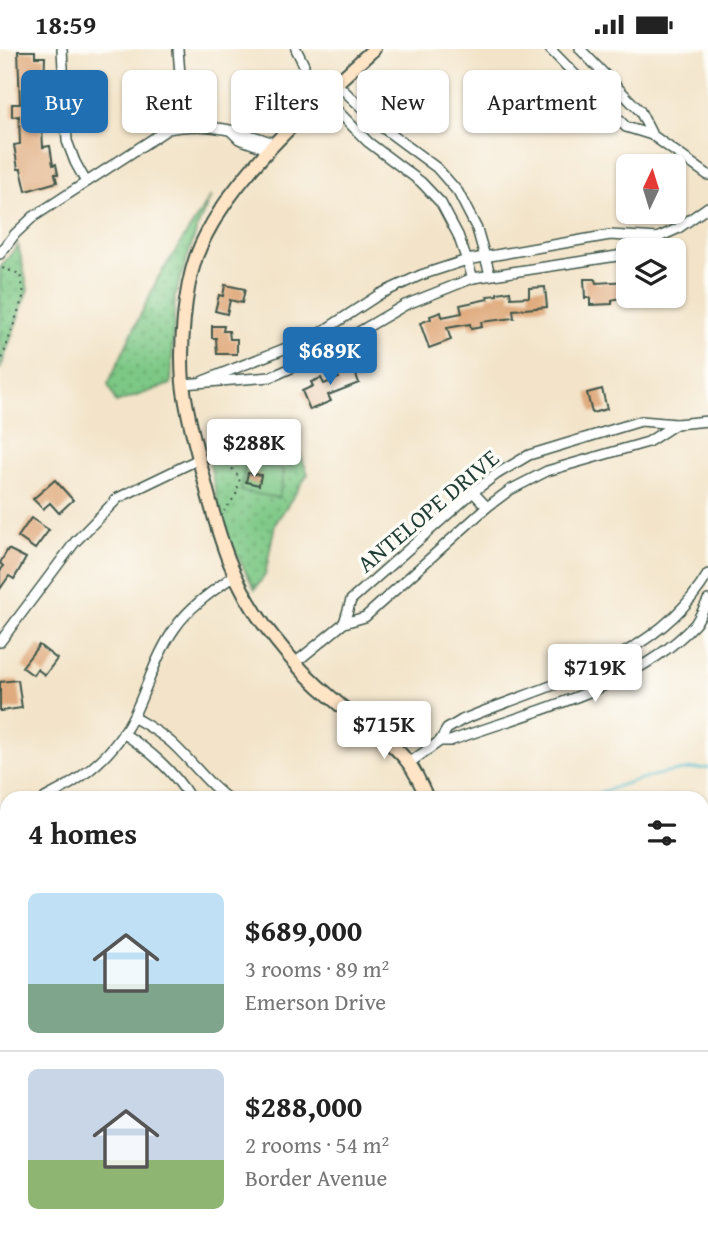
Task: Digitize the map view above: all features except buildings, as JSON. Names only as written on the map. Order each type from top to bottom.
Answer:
[{"type":"street","points":[[62,49],[67,141],[86,181]]},
{"type":"street","points":[[178,49],[180,70]]},
{"type":"street","points":[[296,49],[304,65]]},
{"type":"street","points":[[343,78],[374,49]]},
{"type":"street","points":[[550,49],[626,127],[652,135],[708,175]]},
{"type":"street","points":[[580,49],[640,111],[652,135]]},
{"type":"street","points":[[343,90],[383,128],[437,168],[458,192],[477,229],[490,274]]},
{"type":"street","points":[[343,116],[368,142],[421,182],[440,203],[458,235],[473,278]]},
{"type":"street","points":[[217,128],[245,132],[273,147]]},
{"type":"street","points":[[0,254],[15,234],[33,217],[162,133]]},
{"type":"street","points":[[287,133],[224,206],[210,226],[196,258],[187,298],[183,384],[206,460],[220,541],[253,611],[295,663],[334,701],[380,736],[409,763],[423,791]]},
{"type":"street","points":[[203,381],[314,337],[380,294],[421,275],[485,255],[610,235],[659,238],[708,207]]},
{"type":"street","points":[[183,384],[271,377],[316,357],[405,305],[473,278],[616,256]]},
{"type":"street","name":"ANTELOPE DRIVE","points":[[344,623],[351,600],[473,492],[530,455],[641,421],[676,424],[708,421]]},
{"type":"street","name":"ANTELOPE DRIVE","points":[[295,663],[344,623],[365,617],[487,507],[510,490],[547,471],[648,442],[676,424]]},
{"type":"street","points":[[0,642],[75,542],[118,498],[206,460]]},
{"type":"street","points":[[473,492],[487,507]]},
{"type":"street","points":[[409,763],[440,741],[447,729],[462,720],[605,664],[636,647],[667,624],[691,599],[708,574]]},
{"type":"street","points":[[60,791],[88,773],[105,758],[133,717],[160,652],[176,626],[197,603],[235,575]]},
{"type":"street","points":[[440,741],[450,741],[577,696],[635,670],[667,649],[696,622],[708,600]]},
{"type":"street","points":[[605,664],[611,681]]},
{"type":"street","points":[[133,717],[161,733],[175,745],[218,791]]},
{"type":"street","points":[[123,733],[165,765],[185,791]]},
{"type":"path","points":[[0,365],[24,294],[20,274],[2,268]]},
{"type":"path","points":[[206,460],[229,465],[242,481],[234,500],[223,511]]},
{"type":"green space","points":[[211,196],[198,225],[175,296],[171,384],[116,403],[108,384],[158,278]]},
{"type":"green space","points":[[18,245],[28,289],[0,370],[0,268]]},
{"type":"green space","points":[[298,448],[308,474],[275,524],[265,575],[255,589],[224,531],[209,460]]},
{"type":"green space","points":[[246,463],[284,470],[279,498],[241,491]]},
{"type":"waterway","points":[[605,791],[646,777],[708,768]]}]
